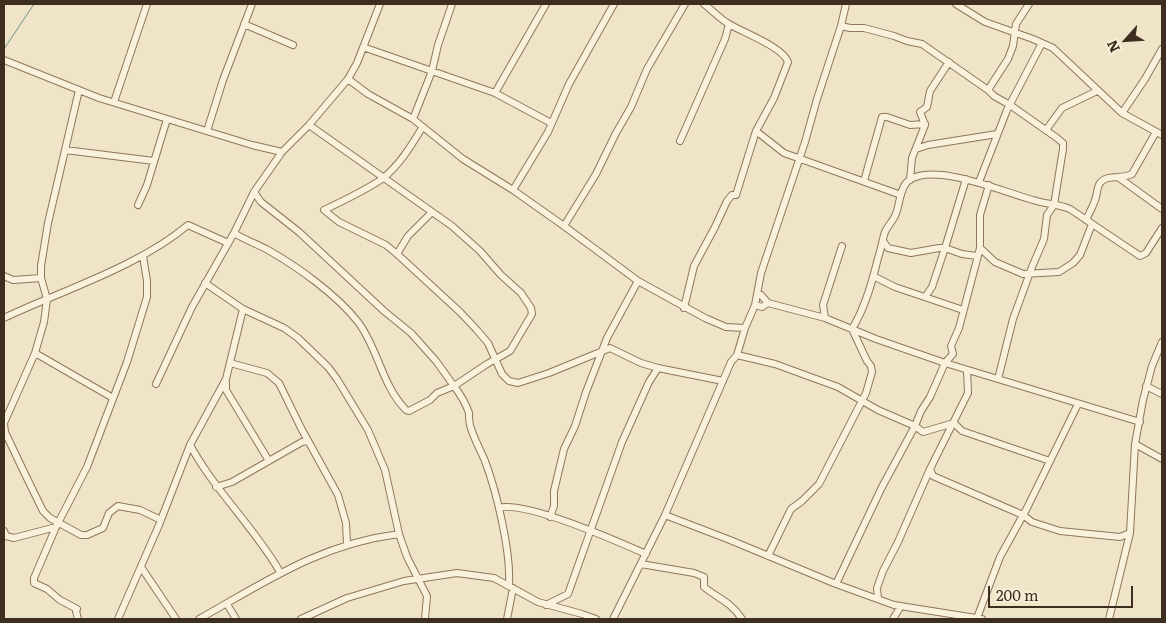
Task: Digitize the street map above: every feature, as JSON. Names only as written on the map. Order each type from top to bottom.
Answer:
[{"type":"street","points":[[114,102],[147,4]]},
{"type":"street","points":[[207,131],[220,88],[252,4]]},
{"type":"street","points":[[156,384],[192,307],[234,233],[254,192],[282,152],[348,79],[357,63],[380,4]]},
{"type":"street","points":[[412,119],[432,71],[438,45],[452,4]]},
{"type":"street","points":[[495,93],[546,4]]},
{"type":"street","points":[[513,190],[528,167],[569,84],[614,4]]},
{"type":"street","points":[[564,226],[596,174],[631,107],[647,69],[685,4]]},
{"type":"street","points":[[684,308],[694,266],[727,201],[732,195],[736,194],[756,131],[774,98],[788,62],[782,53],[751,34],[728,24],[704,4]]},
{"type":"street","points":[[613,619],[665,515],[731,362],[737,355],[745,328],[755,305],[762,273],[841,26],[846,4]]},
{"type":"street","points":[[958,4],[985,22],[1015,32],[1052,48],[1122,113],[1159,134],[1132,174],[1126,177],[1108,178],[1101,181],[1086,220]]},
{"type":"street","points":[[988,90],[1008,59],[1019,18],[1028,4]]},
{"type":"street","points":[[244,24],[293,45]]},
{"type":"street","points":[[680,141],[725,39],[728,24]]},
{"type":"street","points":[[841,26],[864,28],[907,41],[917,42],[1063,143],[1061,167],[1054,204],[1047,215],[1044,239],[1013,319],[998,379]]},
{"type":"street","points":[[979,182],[1010,105],[1042,43]]},
{"type":"street","points":[[363,47],[495,93],[551,123]]},
{"type":"street","points":[[1122,113],[1162,49]]},
{"type":"street","points":[[4,60],[78,90],[114,102],[258,147],[282,152]]},
{"type":"street","points":[[910,180],[912,158],[925,128],[920,112],[927,107],[930,91],[948,62]]},
{"type":"street","points":[[348,79],[368,94],[412,119],[463,159],[513,190],[638,281],[684,308],[726,327],[745,328]]},
{"type":"street","points":[[78,90],[48,223],[41,266],[47,299],[44,322],[35,353],[4,424],[5,432],[43,511],[57,525],[81,535],[87,535],[103,528],[109,513],[118,506],[140,510],[161,520]]},
{"type":"street","points":[[1046,130],[1062,108],[1098,91]]},
{"type":"street","points":[[864,181],[882,117],[910,125],[925,124]]},
{"type":"street","points":[[138,205],[167,118]]},
{"type":"street","points":[[234,233],[266,249],[296,268],[331,294],[346,309],[367,336],[395,395],[408,411],[430,400],[437,393],[454,386],[512,348],[532,314],[531,308],[521,293],[452,226],[382,178],[309,124]]},
{"type":"street","points":[[422,128],[398,164],[382,178],[324,210],[334,220],[386,245],[466,317],[488,343],[502,374],[509,381],[518,383],[610,348],[627,357],[658,368],[723,381]]},
{"type":"street","points":[[756,131],[784,153],[901,195]]},
{"type":"street","points":[[916,149],[928,145],[997,134]]},
{"type":"street","points":[[65,150],[154,161]]},
{"type":"street","points":[[768,556],[791,509],[819,484],[863,401],[872,372],[871,366],[866,361],[852,329],[874,276],[885,231],[895,217],[901,195],[910,180],[915,177],[925,176],[966,179],[1034,201],[1070,209],[1140,256],[1146,253],[1162,228]]},
{"type":"street","points":[[1118,177],[1162,209]]},
{"type":"street","points":[[925,297],[932,287],[966,179]]},
{"type":"street","points":[[836,584],[882,487],[930,397],[945,363],[952,354],[951,346],[959,328],[980,248],[980,215],[989,185]]},
{"type":"street","points":[[254,192],[261,202],[299,232],[384,311],[411,333],[436,361],[461,396],[468,412],[470,426],[489,473],[499,508],[510,573],[511,587],[507,619]]},
{"type":"street","points":[[397,254],[408,236],[432,212]]},
{"type":"street","points":[[980,248],[995,262],[1023,274],[1059,272],[1074,263],[1080,255],[1092,224]]},
{"type":"street","points":[[4,318],[143,256],[174,237],[188,225],[228,243]]},
{"type":"street","points":[[883,241],[888,248],[911,253],[945,248],[962,254],[978,256]]},
{"type":"street","points":[[825,318],[823,304],[842,246]]},
{"type":"street","points":[[78,619],[76,615],[77,609],[60,600],[47,589],[34,583],[34,578],[57,525],[87,467],[126,362],[147,297],[147,276],[143,256]]},
{"type":"street","points":[[4,276],[13,280],[42,278]]},
{"type":"street","points":[[874,276],[895,287],[963,310]]},
{"type":"street","points":[[550,517],[554,506],[554,491],[564,449],[575,426],[607,338],[638,281]]},
{"type":"street","points":[[205,283],[243,309],[284,328],[298,338],[328,367],[337,379],[377,447],[385,470],[399,534],[407,557],[427,596],[425,619]]},
{"type":"street","points":[[757,294],[761,295],[768,303],[825,318],[945,363],[1140,422]]},
{"type":"street","points":[[755,305],[762,306],[768,303]]},
{"type":"street","points":[[243,309],[226,379],[226,390],[269,462]]},
{"type":"street","points":[[1109,619],[1130,533],[1136,444],[1146,386],[1162,342]]},
{"type":"street","points":[[35,353],[113,398]]},
{"type":"street","points":[[737,355],[775,364],[838,387],[915,426],[923,432],[954,423]]},
{"type":"street","points":[[230,363],[267,373],[278,383],[338,494],[346,523],[347,544]]},
{"type":"street","points":[[546,605],[568,594],[622,442],[658,368]]},
{"type":"street","points":[[878,598],[877,588],[883,571],[969,390],[967,370]]},
{"type":"street","points":[[118,619],[161,520],[190,445],[226,379]]},
{"type":"street","points":[[1146,386],[1162,394]]},
{"type":"street","points":[[665,515],[836,584],[901,606],[979,619],[1000,557],[1078,404]]},
{"type":"street","points":[[954,423],[962,431],[1050,460]]},
{"type":"street","points":[[216,487],[232,482],[302,442],[308,441]]},
{"type":"street","points":[[1136,444],[1162,458]]},
{"type":"street","points":[[190,445],[216,487],[262,543],[280,572]]},
{"type":"street","points":[[930,469],[933,476],[1023,515],[1032,522],[1060,532],[1120,537],[1130,533]]},
{"type":"street","points":[[499,508],[505,506],[550,517],[590,530],[646,554]]},
{"type":"street","points":[[4,531],[6,536],[14,538],[57,525]]},
{"type":"street","points":[[199,619],[280,572],[314,556],[373,537],[399,534]]},
{"type":"street","points":[[641,564],[694,573],[704,577],[704,587],[727,601],[742,619]]},
{"type":"street","points":[[141,567],[176,619]]},
{"type":"street","points":[[300,619],[347,598],[404,581],[463,574],[494,578],[531,599],[596,619]]},
{"type":"street","points":[[226,604],[236,619]]},
{"type":"street","points":[[893,619],[901,606]]},
{"type":"waterway","points":[[4,49],[34,4]]}]
